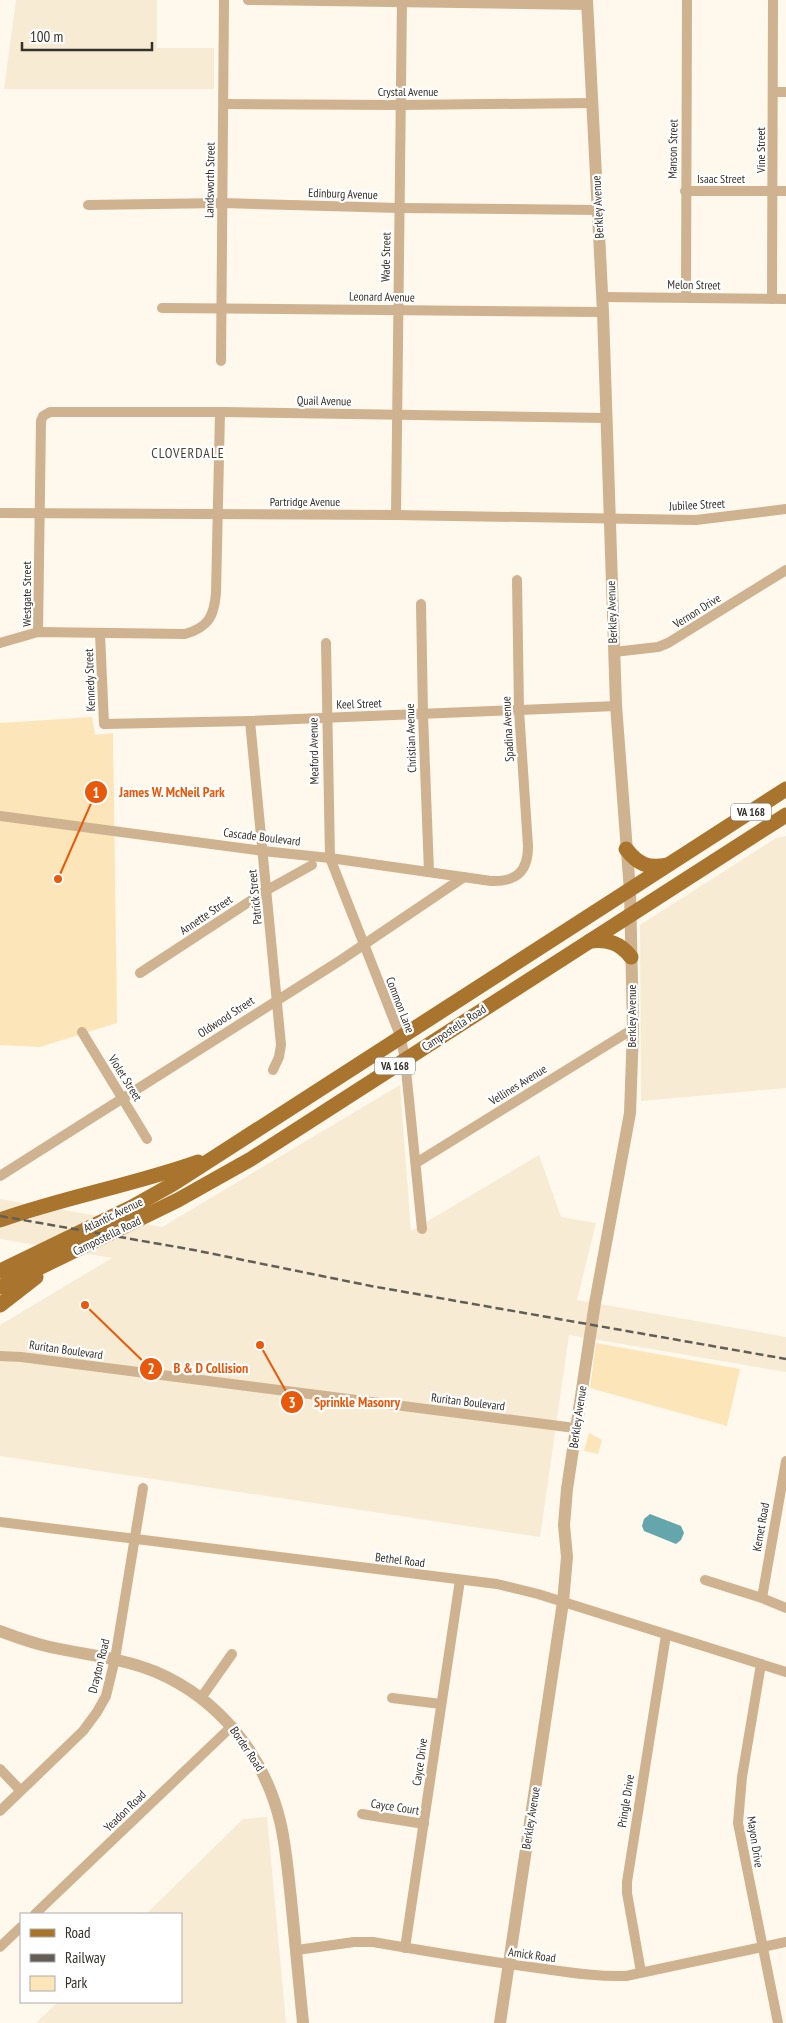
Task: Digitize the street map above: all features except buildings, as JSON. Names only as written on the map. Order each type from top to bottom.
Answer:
[{"type":"main road","name":"Campostella Road","points":[[223,1153],[786,789]]},
{"type":"main road","name":"Campostella Road","points":[[63,1258],[157,1211],[251,1159],[786,815]]},
{"type":"main road","points":[[626,849],[644,865],[654,867],[671,864]]},
{"type":"main road","points":[[590,941],[603,940],[615,943],[631,957]]},
{"type":"main road","points":[[0,1220],[66,1199],[157,1175],[223,1153]]},
{"type":"main road","name":"Atlantic Avenue","points":[[0,1271],[132,1207],[223,1153]]},
{"type":"main road","points":[[0,1305],[63,1258]]},
{"type":"main road","name":"VA 168","points":[[0,1287],[63,1258]]},
{"type":"street","name":"Landsworth Street","points":[[221,361],[224,0]]},
{"type":"street","points":[[248,0],[588,3]]},
{"type":"street","name":"Manson Street","points":[[686,297],[687,0]]},
{"type":"street","name":"Vine Street","points":[[772,299],[774,0]]},
{"type":"street","name":"Wade Street","points":[[396,515],[402,1]]},
{"type":"street","name":"Berkley Avenue","points":[[500,2023],[563,1602],[567,1557],[564,1516],[575,1428],[595,1303],[630,1113],[633,1029],[631,915],[616,706],[603,312],[588,3]]},
{"type":"street","points":[[773,92],[786,92]]},
{"type":"street","name":"Crystal Avenue","points":[[224,104],[592,103]]},
{"type":"street","name":"Isaac Street","points":[[685,191],[786,191]]},
{"type":"street","name":"Edinburg Avenue","points":[[88,205],[222,203],[399,208],[598,210]]},
{"type":"street","name":"Melon Street","points":[[602,297],[786,299]]},
{"type":"street","name":"Leonard Avenue","points":[[162,308],[603,312]]},
{"type":"street","name":"Quail Avenue","points":[[44,416],[55,412],[220,412],[606,418]]},
{"type":"street","points":[[219,514],[220,412]]},
{"type":"street","name":"Westgate Street","points":[[44,416],[41,421],[38,632],[100,634],[184,634],[192,632],[207,622],[212,616],[216,599],[219,514]]},
{"type":"street","name":"Jubilee Street","points":[[609,519],[712,519],[786,509]]},
{"type":"street","name":"Partridge Avenue","points":[[0,512],[396,515],[609,519]]},
{"type":"street","name":"Vernon Drive","points":[[614,652],[658,647],[668,643],[786,570]]},
{"type":"street","name":"Spadina Avenue","points":[[517,580],[519,710],[528,846],[527,864],[519,874]]},
{"type":"street","name":"Christian Avenue","points":[[421,604],[429,872]]},
{"type":"street","points":[[0,643],[38,632]]},
{"type":"street","name":"Kennedy Street","points":[[100,634],[104,724]]},
{"type":"street","name":"Meaford Avenue","points":[[326,643],[330,858]]},
{"type":"street","name":"Keel Street","points":[[104,724],[250,721],[616,706]]},
{"type":"street","name":"Patrick Street","points":[[250,721],[278,999],[281,1052],[273,1070]]},
{"type":"street","name":"Cascade Boulevard","points":[[0,816],[464,877],[500,881],[519,874]]},
{"type":"street","name":"Common Lane","points":[[330,858],[400,1038],[405,1060],[422,1229]]},
{"type":"street","name":"Annette Street","points":[[140,974],[267,890],[312,865]]},
{"type":"street","name":"Oldwood Street","points":[[0,1176],[341,960],[464,877]]},
{"type":"street","name":"Vellines Avenue","points":[[416,1163],[633,1029]]},
{"type":"street","name":"Violet Street","points":[[82,1032],[147,1139]]},
{"type":"street","name":"Ruritan Boulevard","points":[[0,1356],[21,1357],[575,1428]]},
{"type":"street","name":"Kemet Road","points":[[762,1598],[786,1461]]},
{"type":"street","name":"Drayton Road","points":[[0,1811],[83,1731],[98,1712],[106,1696],[115,1659],[143,1488]]},
{"type":"street","name":"Bethel Road","points":[[0,1522],[511,1587],[786,1672]]},
{"type":"street","name":"Cayce Drive","points":[[405,1948],[460,1580]]},
{"type":"street","points":[[705,1580],[762,1598],[786,1608]]},
{"type":"street","name":"Border Road","points":[[0,1631],[52,1648],[115,1659],[157,1673],[201,1698],[232,1726],[258,1764],[272,1792],[276,1807],[286,1852],[303,2023]]},
{"type":"street","name":"Pringle Drive","points":[[641,1972],[630,1912],[627,1882],[666,1635]]},
{"type":"street","points":[[201,1698],[232,1654]]},
{"type":"street","name":"Mayon Drive","points":[[761,1664],[742,1777],[738,1823],[778,2023]]},
{"type":"street","points":[[392,1698],[441,1704]]},
{"type":"street","name":"Yeadon Road","points":[[36,1913],[232,1726]]},
{"type":"street","points":[[0,1768],[20,1790]]},
{"type":"street","name":"Cayce Court","points":[[362,1814],[424,1824]]},
{"type":"street","points":[[0,1947],[20,1928]]},
{"type":"street","name":"Amick Road","points":[[296,1950],[363,1942],[599,1976],[626,1976],[786,1942]]},
{"type":"shaded area","points":[[16,0],[157,0],[157,48],[214,48],[214,89],[4,89]]},
{"type":"shaded area","points":[[786,836],[786,1088],[641,1101],[640,925],[776,838]]},
{"type":"shaded area","points":[[400,1085],[411,1231],[539,1155],[561,1217],[596,1223],[577,1300],[786,1337],[786,1372],[569,1335],[540,1537],[0,1456],[0,1325],[112,1258],[0,1239],[0,1199],[162,1227]]},
{"type":"shaded area","points":[[267,1817],[286,2023],[36,2023],[57,2003],[182,2003],[182,1913],[147,1913],[243,1819]]},
{"type":"green space","points":[[92,717],[95,735],[113,733],[117,1023],[40,1047],[0,1045],[0,723]]},
{"type":"green space","points":[[596,1343],[740,1369],[727,1426],[590,1388]]},
{"type":"green space","points":[[589,1433],[602,1440],[598,1454],[584,1451]]},
{"type":"water","points":[[650,1514],[681,1526],[684,1533],[681,1540],[676,1544],[644,1531],[642,1526],[644,1519]]},
{"type":"railway","points":[[0,1216],[194,1250],[371,1286],[786,1359]]},
{"type":"place","name":"James W. McNeil Park","points":[[58,879]]},
{"type":"place","name":"B & D Collision","points":[[85,1305]]},
{"type":"place","name":"Sprinkle Masonry","points":[[260,1345]]},
{"type":"district","name":"CLOVERDALE","points":[[188,453]]}]
